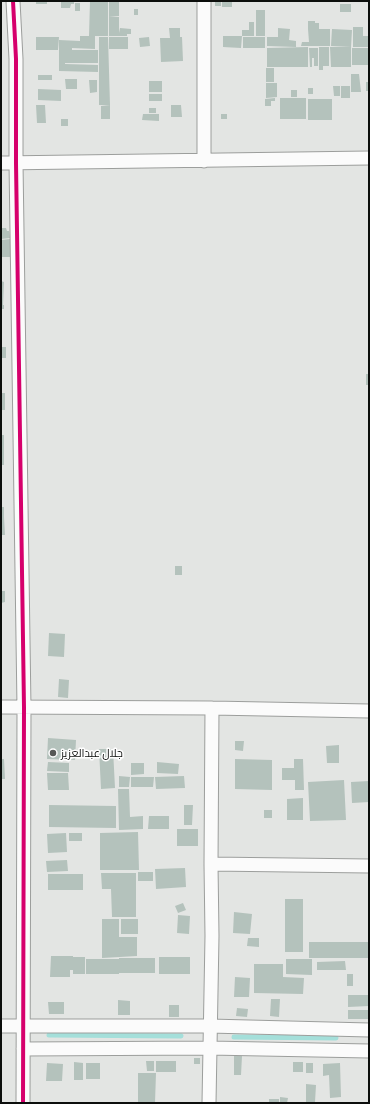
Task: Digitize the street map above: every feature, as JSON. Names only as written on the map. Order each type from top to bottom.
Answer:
[{"type":"street","points":[[13,1],[16,59],[16,163],[24,707],[23,1103]]},
{"type":"street","points":[[204,1],[204,161]]},
{"type":"street","points":[[1,163],[369,158]]},
{"type":"street","points":[[1,707],[212,708],[369,711]]},
{"type":"street","points":[[209,1103],[209,1026],[212,936],[212,708]]},
{"type":"street","points":[[211,864],[369,866]]},
{"type":"street","points":[[1,1026],[209,1026],[369,1030]]},
{"type":"street","points":[[23,1049],[209,1048],[369,1051]]},
{"type":"building","points":[[36,1],[47,1],[47,4],[36,4]]},
{"type":"building","points":[[61,1],[74,1],[74,4],[71,4],[70,8],[61,8]]},
{"type":"building","points":[[90,1],[108,1],[108,36],[95,36],[95,49],[72,48],[72,50],[98,50],[98,63],[65,64],[98,65],[98,72],[59,71],[59,40],[80,41],[80,36],[89,36]]},
{"type":"building","points":[[109,1],[119,1],[119,16],[109,17]]},
{"type":"building","points":[[215,1],[221,1],[221,6],[215,6]]},
{"type":"building","points":[[222,1],[232,1],[232,7],[222,7]]},
{"type":"building","points":[[75,3],[80,3],[80,11],[75,11]]},
{"type":"building","points":[[340,4],[351,4],[351,12],[340,12]]},
{"type":"building","points":[[134,9],[138,9],[138,15],[134,15]]},
{"type":"building","points":[[256,10],[265,10],[265,36],[256,36]]},
{"type":"building","points":[[109,17],[119,17],[119,33],[120,28],[131,29],[131,34],[127,34],[127,36],[109,36]]},
{"type":"building","points":[[308,21],[315,21],[315,23],[319,23],[319,29],[308,29]]},
{"type":"building","points":[[249,22],[254,22],[254,36],[242,36],[242,30],[249,30]]},
{"type":"building","points":[[353,27],[363,27],[363,36],[369,36],[369,47],[353,47]]},
{"type":"building","points":[[169,28],[180,28],[183,61],[161,62],[160,38],[170,38]]},
{"type":"building","points":[[278,28],[290,29],[289,40],[296,41],[296,47],[267,46],[267,37],[278,37]]},
{"type":"building","points":[[308,29],[330,29],[330,46],[301,46],[302,42],[309,42]]},
{"type":"building","points":[[332,29],[352,30],[351,47],[331,46]]},
{"type":"building","points":[[223,36],[242,36],[241,48],[223,47]]},
{"type":"building","points":[[36,37],[59,37],[58,50],[36,50]]},
{"type":"building","points":[[99,37],[108,37],[110,105],[99,105]]},
{"type":"building","points":[[109,37],[128,37],[128,49],[109,49]]},
{"type":"building","points":[[149,37],[150,46],[140,47],[139,38]]},
{"type":"building","points":[[243,37],[265,37],[265,48],[243,48]]},
{"type":"building","points":[[308,47],[308,67],[267,67],[267,48]]},
{"type":"building","points":[[319,47],[329,47],[329,66],[323,66],[323,70],[319,70]]},
{"type":"building","points":[[330,47],[351,47],[351,67],[331,67]]},
{"type":"building","points":[[309,48],[318,48],[318,66],[314,66],[314,58],[312,58],[312,67],[310,67]]},
{"type":"building","points":[[352,48],[369,48],[369,65],[352,65]]},
{"type":"building","points":[[266,68],[274,68],[274,82],[266,82]]},
{"type":"building","points":[[351,74],[359,74],[361,92],[351,92]]},
{"type":"building","points":[[38,75],[52,75],[52,80],[38,80]]},
{"type":"building","points":[[65,79],[77,79],[77,89],[66,89]]},
{"type":"building","points":[[89,80],[97,80],[97,92],[90,93]]},
{"type":"building","points":[[149,81],[162,81],[162,92],[149,92]]},
{"type":"building","points":[[366,82],[369,82],[369,91],[366,91]]},
{"type":"building","points":[[266,83],[277,83],[277,97],[266,98]]},
{"type":"building","points":[[333,86],[340,86],[340,96],[334,96]]},
{"type":"building","points":[[341,86],[350,86],[350,98],[341,98]]},
{"type":"building","points":[[308,88],[313,88],[313,94],[308,94]]},
{"type":"building","points":[[38,89],[61,90],[61,101],[38,100]]},
{"type":"building","points":[[291,90],[297,90],[297,97],[291,97]]},
{"type":"building","points":[[149,94],[162,94],[162,101],[149,101]]},
{"type":"building","points":[[275,98],[275,101],[271,101],[271,106],[265,106],[265,99]]},
{"type":"building","points":[[280,98],[306,98],[306,119],[280,119]]},
{"type":"building","points":[[308,99],[332,99],[332,120],[308,120]]},
{"type":"building","points":[[36,105],[45,105],[46,123],[37,123]]},
{"type":"building","points":[[110,105],[110,119],[101,119],[101,106]]},
{"type":"building","points":[[171,105],[181,105],[182,117],[171,117]]},
{"type":"building","points":[[149,108],[156,108],[156,113],[149,113]]},
{"type":"building","points":[[143,114],[159,114],[159,121],[142,120]]},
{"type":"building","points":[[221,114],[227,114],[227,119],[221,119]]},
{"type":"building","points":[[61,119],[68,119],[68,126],[61,126]]},
{"type":"building","points":[[1,228],[6,228],[7,231],[9,231],[10,238],[1,239]]},
{"type":"building","points":[[10,239],[10,257],[1,257],[1,240]]},
{"type":"building","points":[[1,281],[4,282],[4,309],[1,309]]},
{"type":"building","points":[[1,347],[6,347],[6,358],[1,358]]},
{"type":"building","points":[[366,374],[369,374],[369,385],[366,385]]},
{"type":"building","points":[[1,393],[5,393],[5,410],[1,410]]},
{"type":"building","points":[[1,435],[4,435],[4,465],[1,465]]},
{"type":"building","points":[[1,507],[4,507],[4,517],[1,517]]},
{"type":"building","points":[[1,517],[4,517],[5,535],[1,535]]},
{"type":"building","points":[[175,566],[182,566],[182,575],[175,575]]},
{"type":"building","points":[[1,591],[5,591],[5,602],[1,603]]},
{"type":"building","points":[[49,633],[65,634],[64,657],[48,656]]},
{"type":"building","points":[[59,679],[69,680],[68,698],[58,697]]},
{"type":"building","points":[[48,738],[76,740],[75,760],[47,759]]},
{"type":"building","points":[[235,741],[244,741],[243,751],[235,750]]},
{"type":"building","points":[[339,745],[339,763],[327,763],[326,746]]},
{"type":"building","points":[[99,749],[113,749],[115,788],[101,789]]},
{"type":"building","points":[[1,759],[4,759],[5,779],[1,779]]},
{"type":"building","points":[[235,759],[272,760],[272,790],[235,789]]},
{"type":"building","points":[[294,759],[303,759],[304,790],[295,790],[295,780],[282,780],[282,768],[294,768]]},
{"type":"building","points":[[48,762],[69,763],[69,772],[47,771]]},
{"type":"building","points":[[157,762],[179,764],[178,774],[157,773]]},
{"type":"building","points":[[131,763],[144,763],[144,774],[131,775]]},
{"type":"building","points":[[47,773],[68,773],[69,790],[48,790]]},
{"type":"building","points":[[119,776],[130,777],[129,787],[119,787]]},
{"type":"building","points":[[184,776],[185,788],[156,789],[155,777]]},
{"type":"building","points":[[131,777],[154,777],[153,787],[131,787]]},
{"type":"building","points":[[344,780],[346,820],[310,821],[308,782]]},
{"type":"building","points":[[369,781],[369,802],[352,803],[351,782]]},
{"type":"building","points":[[118,789],[129,789],[130,817],[143,816],[143,829],[119,830]]},
{"type":"building","points":[[303,798],[303,820],[287,820],[287,799]]},
{"type":"building","points":[[49,805],[116,806],[116,828],[49,827]]},
{"type":"building","points":[[184,805],[193,805],[192,825],[184,825]]},
{"type":"building","points":[[264,810],[272,810],[272,818],[264,818]]},
{"type":"building","points":[[149,816],[169,816],[169,829],[148,829]]},
{"type":"building","points":[[177,829],[198,829],[198,846],[177,846]]},
{"type":"building","points":[[138,832],[139,870],[100,870],[100,833]]},
{"type":"building","points":[[66,833],[67,852],[48,853],[47,834]]},
{"type":"building","points":[[69,833],[82,833],[82,841],[69,841]]},
{"type":"building","points":[[67,860],[68,871],[47,872],[46,861]]},
{"type":"building","points":[[185,868],[186,887],[156,889],[155,869]]},
{"type":"building","points":[[138,872],[153,872],[153,881],[138,881]]},
{"type":"building","points":[[101,873],[136,873],[136,917],[112,917],[111,889],[102,889]]},
{"type":"building","points":[[48,874],[83,874],[83,890],[48,890]]},
{"type":"building","points":[[285,899],[303,899],[303,952],[285,952]]},
{"type":"building","points":[[183,903],[186,910],[178,913],[175,906]]},
{"type":"building","points":[[234,912],[252,914],[250,934],[233,933]]},
{"type":"building","points":[[178,915],[190,916],[189,934],[177,933]]},
{"type":"building","points":[[102,919],[119,919],[119,937],[137,937],[137,956],[102,958]]},
{"type":"building","points":[[121,919],[138,919],[138,934],[121,934]]},
{"type":"building","points":[[248,938],[259,938],[259,947],[247,946]]},
{"type":"building","points":[[309,942],[369,942],[369,958],[309,958]]},
{"type":"building","points":[[51,956],[73,956],[73,970],[70,970],[70,977],[50,977]]},
{"type":"building","points":[[73,957],[85,957],[85,974],[73,974]]},
{"type":"building","points":[[159,957],[190,957],[190,974],[159,974]]},
{"type":"building","points":[[119,958],[155,958],[155,973],[119,973]]},
{"type":"building","points":[[86,959],[119,959],[119,974],[86,974]]},
{"type":"building","points":[[286,959],[312,959],[312,975],[286,974]]},
{"type":"building","points":[[345,961],[346,970],[317,970],[317,962]]},
{"type":"building","points":[[254,964],[283,964],[283,977],[304,978],[303,994],[254,993]]},
{"type":"building","points":[[347,974],[353,974],[353,986],[347,986]]},
{"type":"building","points":[[235,977],[250,978],[249,997],[234,997]]},
{"type":"building","points":[[348,995],[369,995],[369,1006],[348,1007]]},
{"type":"building","points":[[271,999],[280,999],[279,1017],[270,1016]]},
{"type":"building","points":[[118,1000],[130,1001],[130,1015],[118,1015]]},
{"type":"building","points":[[48,1002],[64,1002],[64,1014],[49,1014]]},
{"type":"building","points":[[169,1005],[179,1005],[179,1017],[169,1017]]},
{"type":"building","points":[[237,1008],[248,1009],[247,1017],[236,1016]]},
{"type":"building","points":[[348,1010],[369,1010],[369,1019],[348,1019]]},
{"type":"building","points":[[234,1056],[242,1056],[241,1075],[234,1075]]},
{"type":"building","points":[[194,1058],[200,1058],[200,1064],[194,1064]]},
{"type":"building","points":[[146,1061],[154,1061],[154,1071],[147,1071]]},
{"type":"building","points":[[156,1061],[176,1061],[176,1072],[156,1072]]},
{"type":"building","points":[[74,1062],[83,1063],[83,1080],[74,1080]]},
{"type":"building","points":[[293,1062],[303,1062],[303,1072],[293,1072]]},
{"type":"building","points":[[47,1063],[63,1064],[62,1081],[46,1081]]},
{"type":"building","points":[[86,1063],[100,1063],[100,1079],[86,1079]]},
{"type":"building","points":[[306,1063],[313,1063],[313,1073],[306,1073]]},
{"type":"building","points":[[340,1063],[341,1097],[330,1098],[329,1075],[323,1076],[323,1064]]},
{"type":"building","points":[[138,1073],[156,1073],[155,1103],[138,1103]]},
{"type":"building","points":[[306,1084],[316,1085],[315,1102],[306,1102]]},
{"type":"building","points":[[280,1097],[288,1098],[287,1103],[280,1103]]},
{"type":"building","points":[[269,1099],[279,1099],[279,1103],[269,1103]]},
{"type":"waterway","points":[[49,1035],[181,1036]]},
{"type":"waterway","points":[[234,1037],[336,1038]]},
{"type":"cycle path","points":[[13,1],[16,59],[16,163],[24,707],[23,1103]]},
{"type":"place","name":"جلال عبدالعزيز","points":[[53,753]]}]
